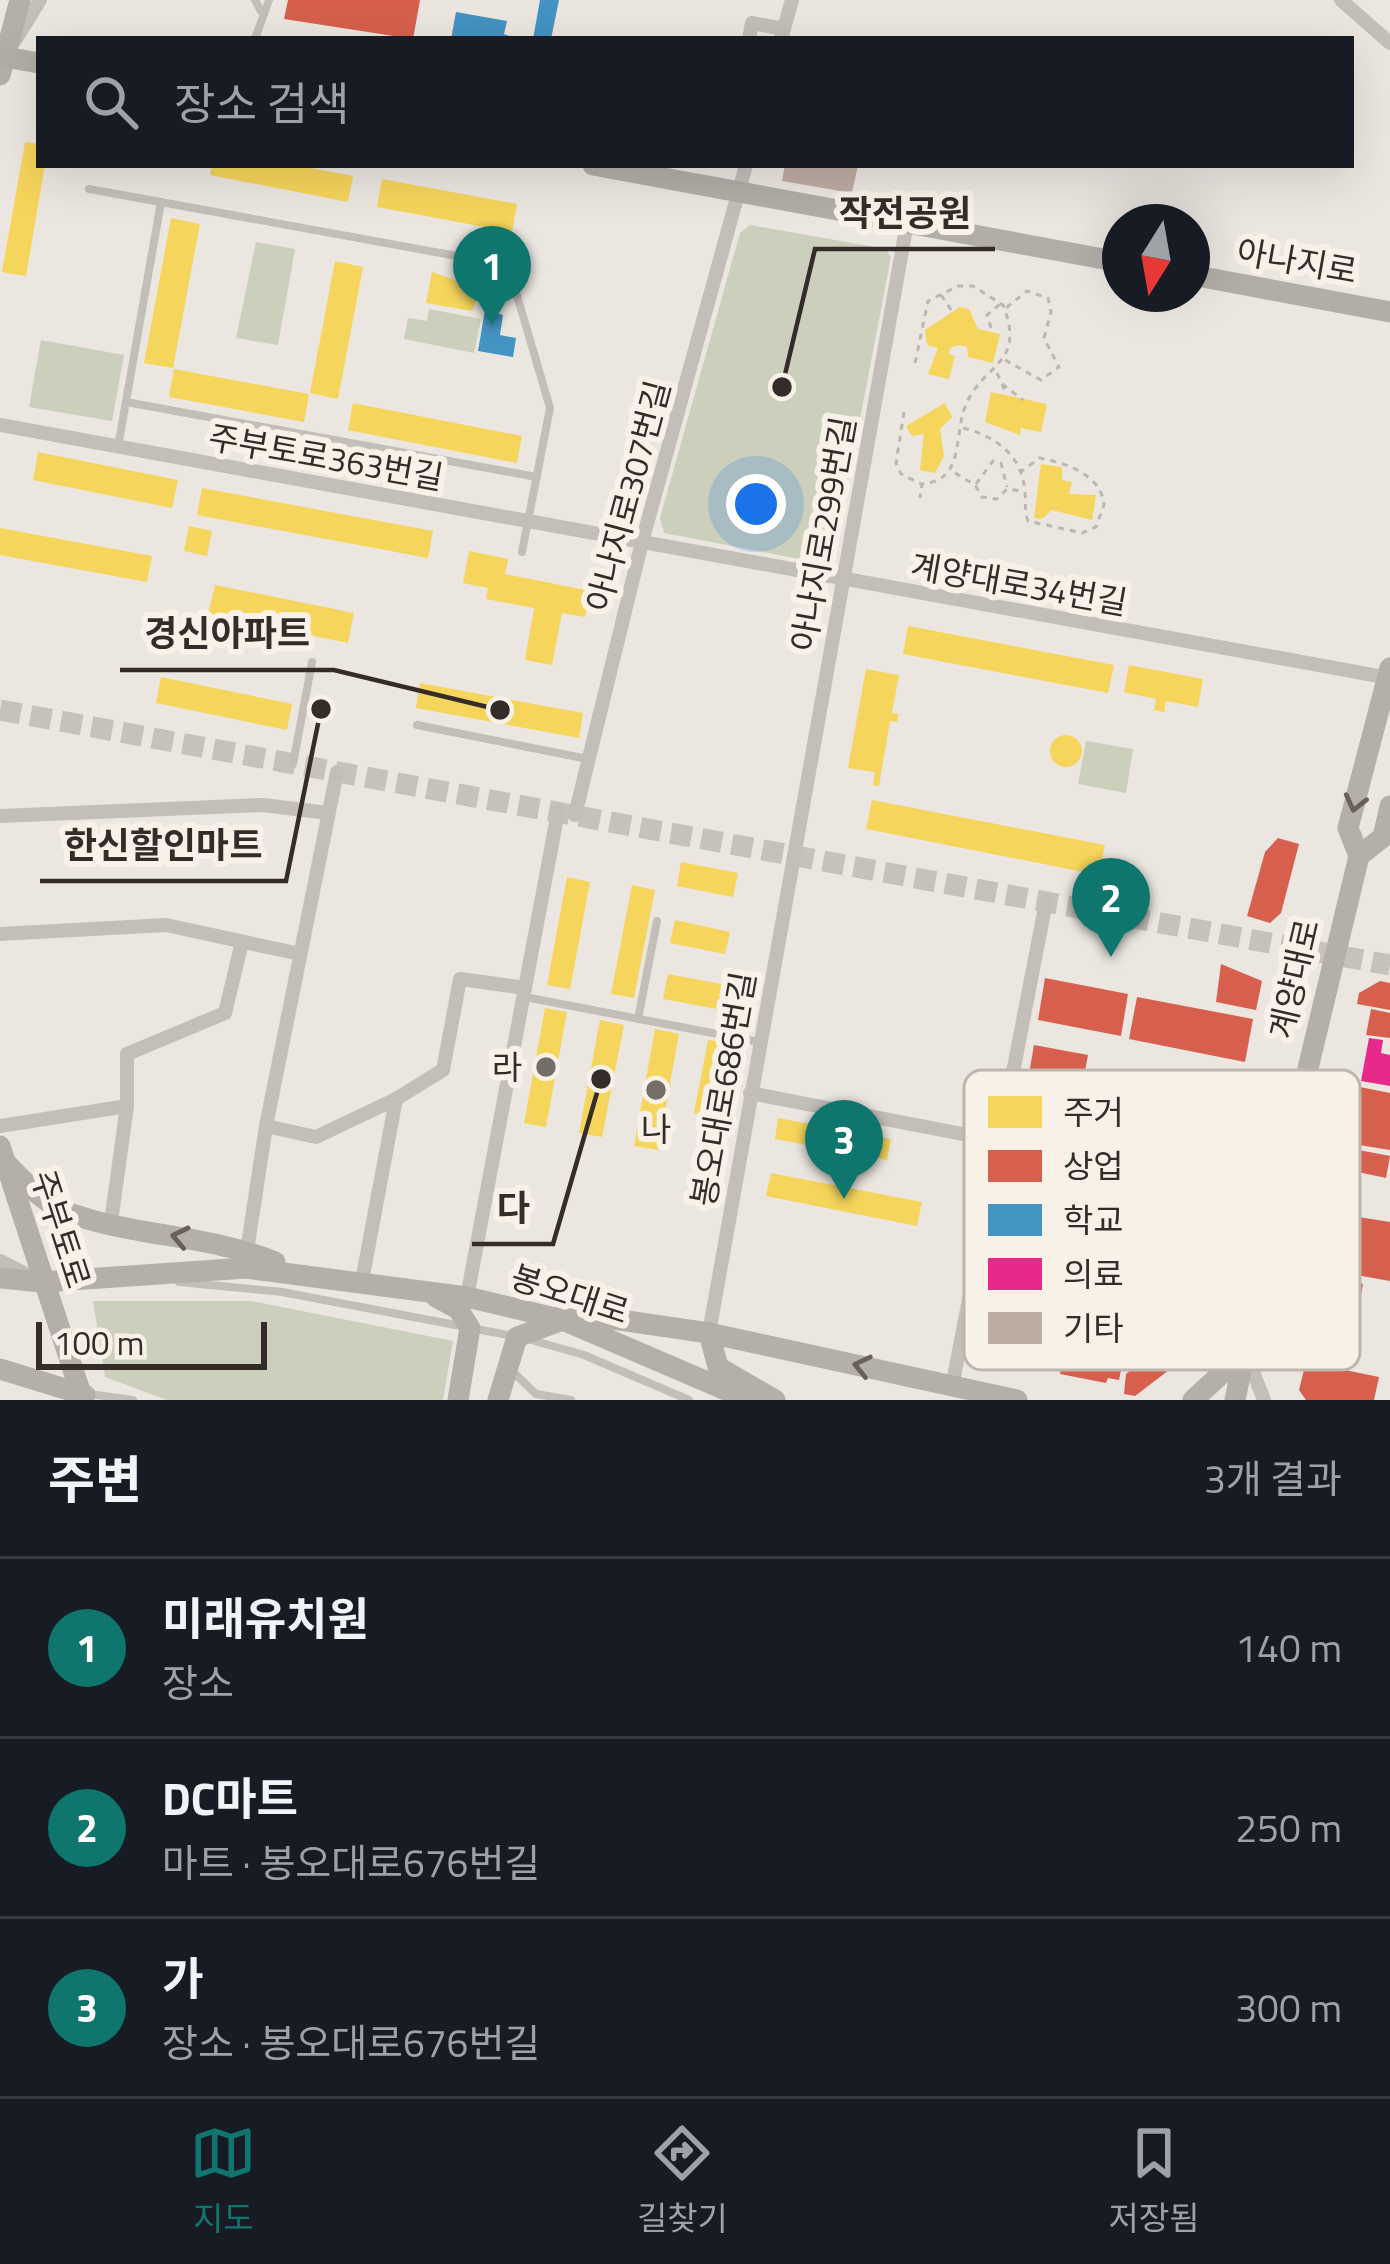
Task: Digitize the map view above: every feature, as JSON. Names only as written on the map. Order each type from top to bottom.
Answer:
[{"type":"main road","points":[[20,0],[2,63],[36,63]]},
{"type":"main road","points":[[608,168],[1102,259]]},
{"type":"main road","name":"아나지로","points":[[1210,278],[1390,312]]},
{"type":"main road","name":"계양대로","points":[[1310,1070],[1359,856],[1348,828],[1389,675]]},
{"type":"main road","name":"계양대로","points":[[1359,856],[1383,837],[1390,806]]},
{"type":"main road","points":[[2,1154],[40,1197],[70,1214],[247,1251],[292,1270]]},
{"type":"main road","name":"주부토로","points":[[2,1154],[42,1282],[87,1398]]},
{"type":"main road","name":"봉오대로","points":[[0,1278],[42,1282],[292,1270],[467,1297],[563,1320],[749,1400]]},
{"type":"main road","points":[[425,1292],[458,1310],[470,1328],[458,1400]]},
{"type":"main road","points":[[532,1310],[612,1315],[1017,1400]]},
{"type":"main road","points":[[498,1400],[517,1336],[563,1320]]},
{"type":"main road","points":[[709,1333],[718,1367],[775,1400]]},
{"type":"main road","points":[[0,1370],[87,1398]]},
{"type":"main road","points":[[1193,1400],[1225,1370]]},
{"type":"main road","name":"계양대로","points":[[1235,1400],[1241,1370]]},
{"type":"street","points":[[2,63],[9,0]]},
{"type":"street","points":[[2,63],[40,0]]},
{"type":"street","points":[[749,36],[752,22],[782,34],[792,0]]},
{"type":"street","points":[[1341,0],[1390,43]]},
{"type":"street","name":"아나지로307번길","points":[[575,814],[642,542],[745,168]]},
{"type":"street","name":"아나지로299번길","points":[[792,855],[907,223]]},
{"type":"street","name":"주부토로363번길","points":[[0,425],[642,542]]},
{"type":"street","name":"계양대로34번길","points":[[642,542],[1389,675]]},
{"type":"street","points":[[247,1251],[266,1126],[337,772]]},
{"type":"street","points":[[0,817],[262,805],[328,813]]},
{"type":"street","points":[[467,1297],[558,812]]},
{"type":"street","name":"봉오대로686번길","points":[[709,1333],[792,855]]},
{"type":"street","points":[[1013,1070],[1046,902]]},
{"type":"street","points":[[0,934],[166,925],[300,954]]},
{"type":"street","points":[[111,1222],[127,1106],[127,1054],[225,1013],[242,942]]},
{"type":"street","points":[[266,1126],[316,1137],[396,1099],[443,1070],[460,979],[524,993]]},
{"type":"street","points":[[749,1093],[964,1134]]},
{"type":"street","points":[[362,1281],[396,1099]]},
{"type":"street","points":[[0,1126],[127,1106]]},
{"type":"street","points":[[0,1261],[42,1282]]},
{"type":"street","points":[[952,1387],[964,1324]]},
{"type":"street","points":[[1252,1370],[1264,1400]]},
{"type":"lane","points":[[255,0],[261,11]]},
{"type":"lane","points":[[256,36],[261,11],[269,0]]},
{"type":"lane","points":[[89,189],[490,262],[505,271],[514,285],[550,408],[522,552]]},
{"type":"lane","points":[[118,447],[161,202]]},
{"type":"lane","points":[[126,402],[537,477]]},
{"type":"lane","points":[[292,764],[313,662]]},
{"type":"lane","points":[[417,725],[589,759]]},
{"type":"lane","points":[[638,1019],[657,921]]},
{"type":"lane","points":[[524,993],[759,1042]]},
{"type":"lane","points":[[42,1282],[230,1286],[517,1336],[584,1355],[688,1400]]},
{"type":"lane","points":[[507,1358],[524,1387],[571,1400]]},
{"type":"lane","points":[[87,1398],[133,1400]]},
{"type":"path","points":[[904,412],[896,464],[909,481],[944,480],[952,471],[967,402],[1004,360],[1010,330],[1003,306],[973,286],[940,293],[928,301],[915,363]]},
{"type":"path","points":[[987,315],[1027,291],[1048,298],[1051,312],[1044,338],[1059,368],[1041,380],[1004,360]]},
{"type":"path","points":[[940,293],[952,311]]},
{"type":"path","points":[[977,310],[987,315],[991,328]]},
{"type":"path","points":[[996,372],[1006,393]]},
{"type":"path","points":[[1002,383],[1024,400]]},
{"type":"path","points":[[961,428],[992,436],[1020,472],[1028,521],[1090,531],[1104,505],[1096,483],[1061,462],[1040,458],[1020,472]]},
{"type":"path","points":[[993,461],[1001,463],[1007,489],[997,499],[988,498],[976,495],[975,485],[993,461]]},
{"type":"path","points":[[952,471],[975,485]]},
{"type":"path","points":[[920,498],[922,484]]},
{"type":"path","points":[[1007,489],[1025,492]]},
{"type":"green space","points":[[750,225],[886,249],[891,257],[832,565],[664,533],[660,518],[740,233]]},
{"type":"green space","points":[[256,242],[295,249],[278,345],[236,338]]},
{"type":"green space","points":[[429,309],[481,319],[474,353],[404,339],[408,318],[427,321]]},
{"type":"green space","points":[[41,340],[124,355],[112,421],[29,407]]},
{"type":"green space","points":[[1086,741],[1133,749],[1126,793],[1078,784]]},
{"type":"green space","points":[[93,1301],[252,1301],[453,1341],[443,1400],[167,1400],[105,1377]]},
{"type":"building: 주거","points":[[377,0],[404,0],[411,18],[388,28]]},
{"type":"building: 주거","points":[[25,142],[36,144],[36,168],[44,168],[26,276],[2,272]]},
{"type":"building: 주거","points":[[211,168],[311,168],[353,176],[348,202],[210,175]]},
{"type":"building: 주거","points":[[382,179],[517,204],[512,232],[377,207]]},
{"type":"building: 주거","points":[[171,218],[200,224],[173,368],[144,363]]},
{"type":"building: 주거","points":[[335,261],[363,267],[338,399],[310,393]]},
{"type":"building: 주거","points":[[432,272],[466,284],[462,302],[468,284],[482,287],[472,311],[426,303]]},
{"type":"building: 주거","points":[[960,307],[969,309],[978,329],[1000,334],[993,363],[968,357],[967,347],[959,345],[950,348],[949,354],[955,356],[949,379],[928,374],[938,348],[927,345],[925,330]]},
{"type":"building: 주거","points":[[174,369],[309,394],[304,422],[169,397]]},
{"type":"building: 주거","points":[[991,392],[1047,404],[1041,432],[1021,428],[1020,435],[985,422]]},
{"type":"building: 주거","points":[[353,403],[522,436],[517,463],[348,430]]},
{"type":"building: 주거","points":[[945,403],[952,417],[940,429],[944,456],[935,473],[920,470],[924,434],[912,436],[906,426]]},
{"type":"building: 주거","points":[[38,452],[178,480],[172,508],[33,480]]},
{"type":"building: 주거","points":[[1041,464],[1062,467],[1062,480],[1072,482],[1069,494],[1096,495],[1092,520],[1052,510],[1042,519],[1034,518]]},
{"type":"building: 주거","points":[[202,488],[433,531],[428,558],[197,515]]},
{"type":"building: 주거","points":[[189,526],[212,531],[207,556],[184,551]]},
{"type":"building: 주거","points":[[0,528],[152,556],[147,582],[0,555]]},
{"type":"building: 주거","points":[[469,551],[508,559],[505,574],[590,591],[585,617],[562,613],[552,665],[525,660],[534,608],[486,599],[488,588],[463,583]]},
{"type":"building: 주거","points":[[215,585],[354,613],[348,643],[208,614]]},
{"type":"building: 주거","points":[[908,626],[1114,665],[1108,693],[903,654]]},
{"type":"building: 주거","points":[[1129,665],[1203,679],[1198,707],[1166,701],[1164,712],[1154,710],[1156,699],[1124,692]]},
{"type":"building: 주거","points":[[866,669],[899,675],[892,713],[899,714],[897,722],[890,721],[879,786],[873,785],[875,772],[848,768]]},
{"type":"building: 주거","points":[[161,677],[292,704],[287,730],[156,703]]},
{"type":"building: 주거","points":[[420,683],[583,713],[579,738],[416,708]]},
{"type":"building: 주거","points":[[1066,735],[1077,740],[1082,751],[1077,762],[1066,767],[1055,762],[1050,751],[1055,740]]},
{"type":"building: 주거","points":[[872,800],[1105,845],[1099,875],[866,829]]},
{"type":"building: 주거","points":[[681,862],[738,873],[733,897],[677,886]]},
{"type":"building: 주거","points":[[567,877],[590,882],[570,989],[547,985]]},
{"type":"building: 주거","points":[[632,885],[655,890],[634,998],[611,994]]},
{"type":"building: 주거","points":[[675,920],[730,932],[725,954],[670,943]]},
{"type":"building: 주거","points":[[668,974],[737,987],[733,1012],[663,999]]},
{"type":"building: 주거","name":"라","points":[[545,1008],[567,1012],[546,1127],[524,1123]]},
{"type":"building: 주거","points":[[600,1020],[624,1025],[602,1137],[579,1133]]},
{"type":"building: 주거","name":"나","points":[[655,1029],[679,1034],[658,1150],[634,1146]]},
{"type":"building: 주거","points":[[708,1040],[733,1044],[719,1118],[694,1113]]},
{"type":"building: 주거","points":[[778,1118],[891,1139],[887,1160],[775,1139]]},
{"type":"building: 주거","points":[[771,1173],[922,1202],[917,1226],[766,1196]]},
{"type":"building: 상업","points":[[288,0],[420,0],[414,36],[284,19]]},
{"type":"building: 상업","points":[[1278,838],[1299,844],[1281,913],[1270,923],[1247,916],[1265,852]]},
{"type":"building: 상업","points":[[1221,964],[1262,981],[1256,1010],[1216,1002]]},
{"type":"building: 상업","points":[[1045,978],[1128,994],[1121,1036],[1038,1020]]},
{"type":"building: 상업","points":[[1380,981],[1390,983],[1390,1010],[1357,1004],[1359,993]]},
{"type":"building: 상업","points":[[1137,997],[1253,1019],[1245,1062],[1129,1039]]},
{"type":"building: 상업","points":[[1371,1009],[1390,1013],[1390,1038],[1366,1035]]},
{"type":"building: 상업","points":[[1034,1045],[1088,1055],[1085,1070],[1030,1070]]},
{"type":"building: 상업","points":[[1360,1087],[1390,1093],[1390,1150],[1360,1145]]},
{"type":"building: 상업","points":[[1360,1150],[1390,1156],[1386,1178],[1360,1172]]},
{"type":"building: 상업","points":[[1360,1217],[1390,1222],[1390,1281],[1360,1276]]},
{"type":"building: 상업","points":[[1061,1370],[1121,1370],[1119,1380],[1108,1378],[1106,1383],[1060,1374]]},
{"type":"building: 상업","points":[[1169,1370],[1135,1396],[1124,1394],[1126,1374]]},
{"type":"building: 상업","points":[[1304,1370],[1345,1370],[1379,1377],[1374,1400],[1306,1400],[1299,1390]]},
{"type":"building: 학교","points":[[540,0],[559,0],[552,36],[534,36]]},
{"type":"building: 학교","points":[[456,12],[507,21],[504,34],[510,36],[452,36]]},
{"type":"building: 학교","points":[[485,310],[503,315],[500,335],[516,338],[513,357],[478,351]]},
{"type":"building: 의료","points":[[1369,1038],[1383,1040],[1381,1053],[1390,1055],[1390,1086],[1361,1081]]},
{"type":"building: 기타","points":[[784,168],[857,168],[852,193],[782,181]]},
{"type":"tunnel","points":[[0,710],[1390,965]]},
{"type":"place","name":"미래유치원","points":[[492,325]]},
{"type":"place","name":"작전공원","points":[[782,387]]},
{"type":"place","name":"한신할인마트","points":[[321,709]]},
{"type":"place","name":"경신아파트","points":[[500,710]]},
{"type":"place","name":"DC마트","points":[[1111,957]]},
{"type":"place","name":"라","points":[[546,1067]]},
{"type":"place","name":"다","points":[[601,1079]]},
{"type":"place","name":"나","points":[[656,1090]]},
{"type":"place","name":"가","points":[[844,1199]]}]
